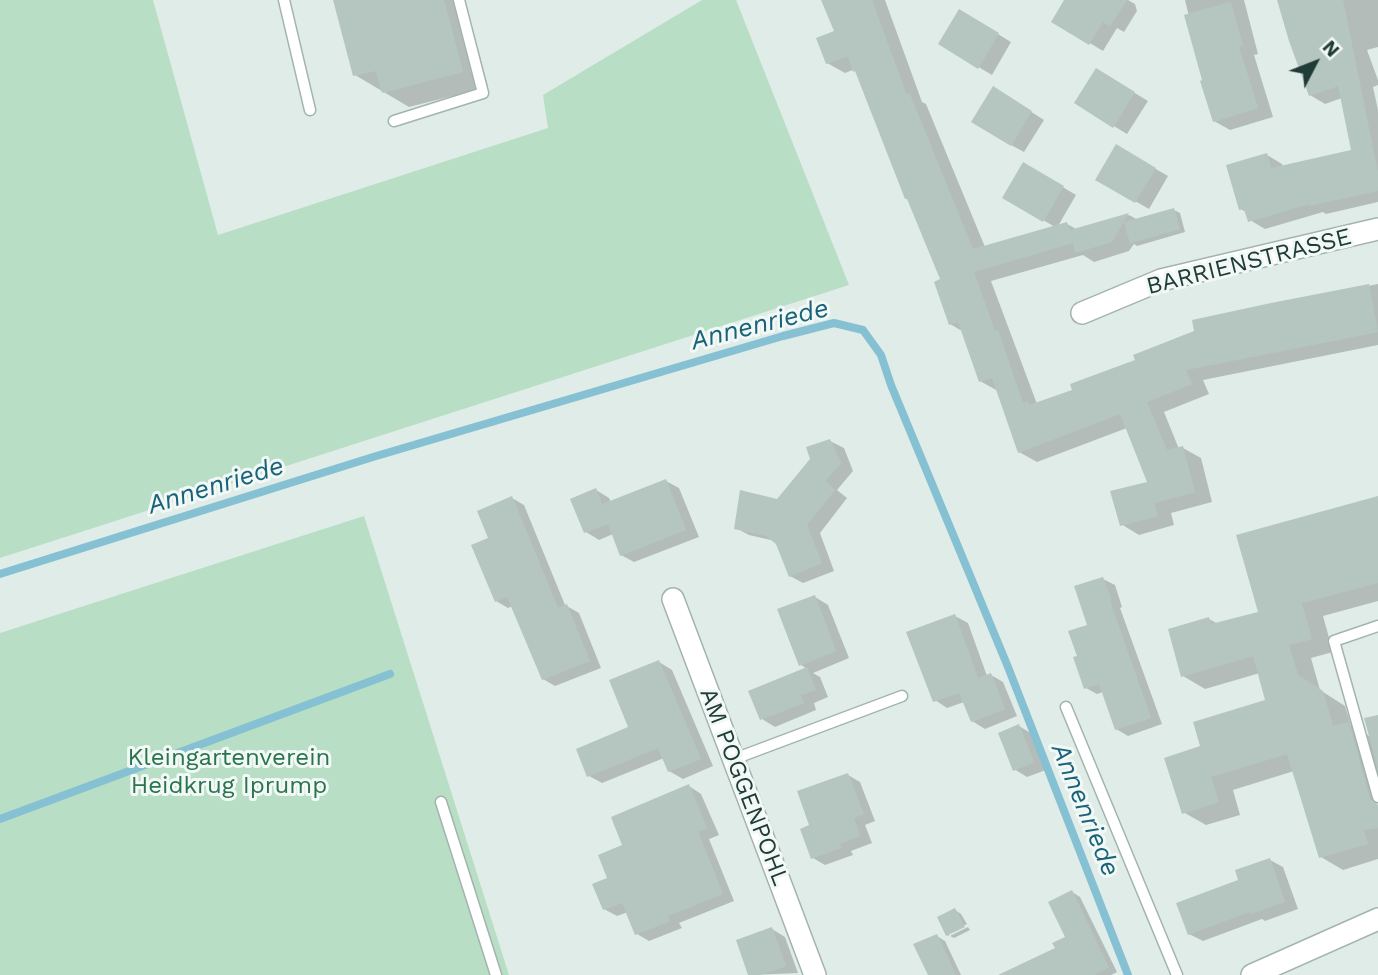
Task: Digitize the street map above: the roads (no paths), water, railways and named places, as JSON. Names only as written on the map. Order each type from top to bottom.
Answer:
[{"type":"street","name":"BARRIENSTRASSE","points":[[1082,313],[1161,280],[1378,229]]},
{"type":"street","name":"AM POGGENPOHL","points":[[673,599],[815,975]]},
{"type":"street","points":[[1252,975],[1378,919]]},
{"type":"lane","points":[[284,0],[310,110]]},
{"type":"lane","points":[[394,121],[483,93],[459,0]]},
{"type":"lane","points":[[1378,626],[1334,641],[1378,796]]},
{"type":"lane","points":[[734,760],[902,696]]},
{"type":"lane","points":[[1066,707],[1177,975]]},
{"type":"lane","points":[[441,802],[496,975]]},
{"type":"waterway","name":"Annenriede","points":[[0,574],[373,457],[783,336],[834,323],[863,330],[881,355],[1008,667],[1128,975]]},
{"type":"waterway","points":[[0,819],[390,674]]},
{"type":"park label","name":"Kleingartenverein Heidkrug Iprump","points":[[229,772]]}]
